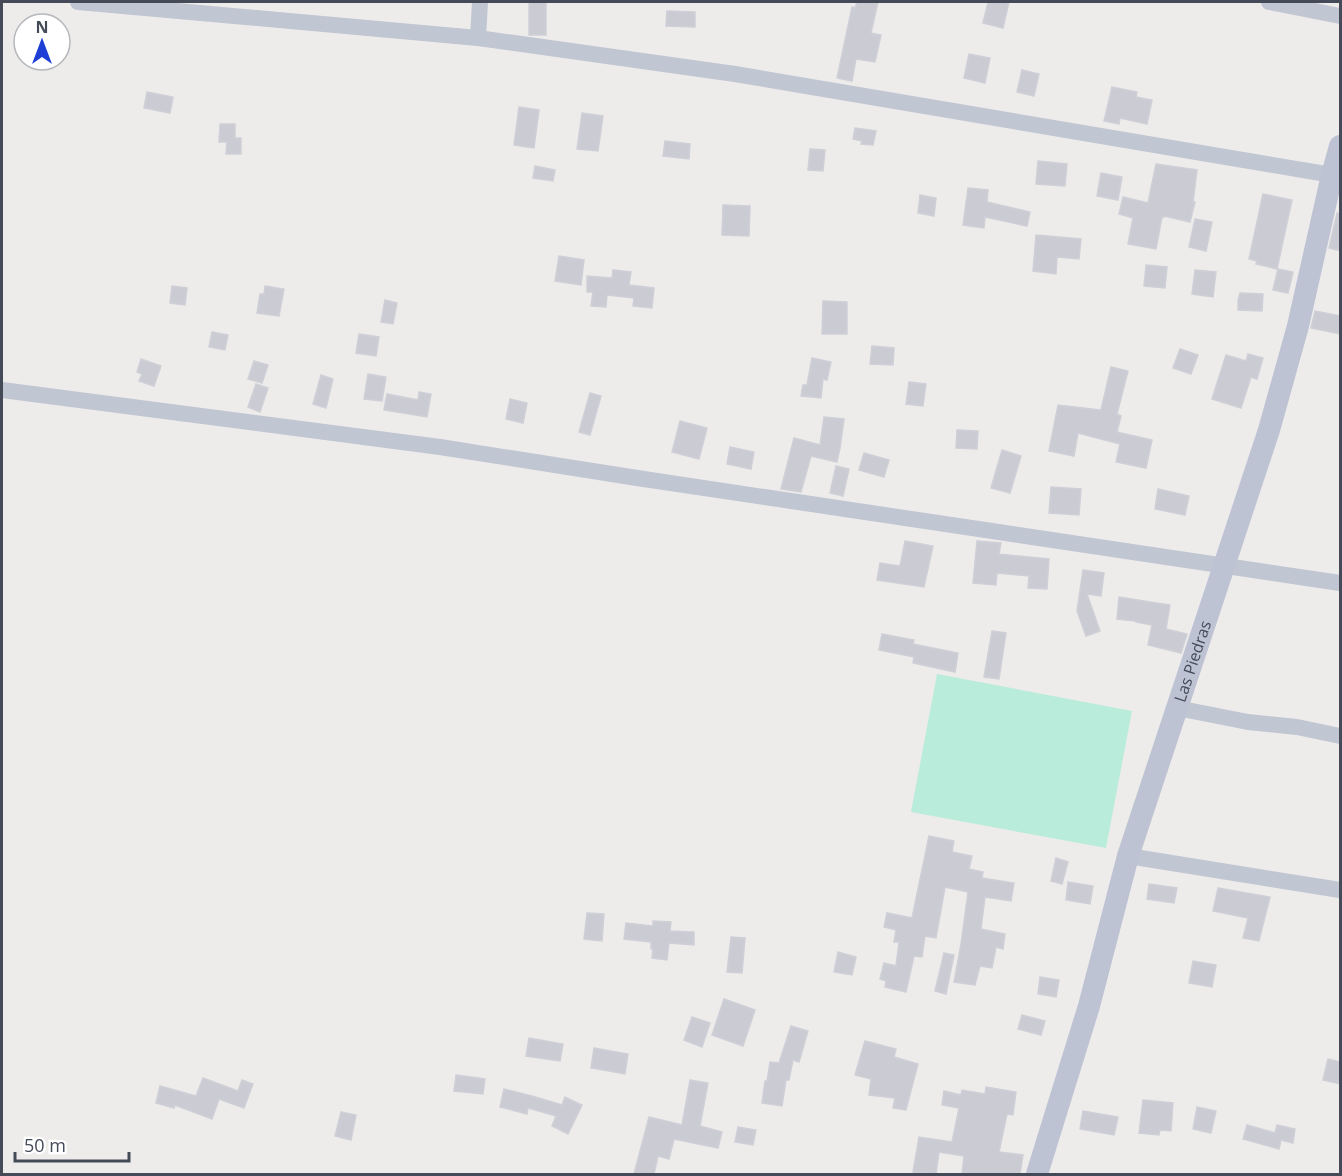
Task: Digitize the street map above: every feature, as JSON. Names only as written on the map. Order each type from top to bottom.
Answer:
[{"type":"street","points":[[78,2],[478,38],[735,74],[1332,175]]},
{"type":"street","points":[[478,38],[480,2]]},
{"type":"street","points":[[1269,2],[1341,16]]},
{"type":"street","name":"Las Piedras","points":[[1037,1174],[1089,1006],[1128,856],[1269,430],[1294,339],[1332,175],[1341,146]]},
{"type":"street","points":[[2,390],[440,447],[1341,583]]},
{"type":"street","points":[[1177,708],[1248,722],[1297,727],[1341,735]]},
{"type":"street","points":[[1128,856],[1341,890]]},
{"type":"green space","points":[[937,674],[1132,711],[1106,848],[911,812]]},
{"type":"building","points":[[529,2],[546,2],[546,35],[529,35]]},
{"type":"building","points":[[857,2],[878,2],[871,33],[881,35],[875,62],[856,59],[852,81],[837,78],[852,7],[855,8]]},
{"type":"building","points":[[988,2],[1009,2],[1003,28],[983,23]]},
{"type":"building","points":[[667,11],[695,12],[695,27],[666,26]]},
{"type":"building","points":[[969,54],[990,58],[985,83],[964,78]]},
{"type":"building","points":[[1022,70],[1039,74],[1034,96],[1017,92]]},
{"type":"building","points":[[1112,87],[1137,92],[1136,97],[1152,100],[1147,124],[1120,118],[1119,124],[1104,121]]},
{"type":"building","points":[[147,92],[173,97],[170,113],[144,108]]},
{"type":"building","points":[[519,107],[539,110],[534,148],[514,145]]},
{"type":"building","points":[[582,113],[603,116],[598,151],[577,149]]},
{"type":"building","points":[[220,124],[235,124],[235,138],[241,138],[241,154],[226,154],[227,142],[219,142]]},
{"type":"building","points":[[855,128],[876,131],[873,145],[861,144],[862,141],[853,139]]},
{"type":"building","points":[[665,141],[690,144],[689,159],[663,156]]},
{"type":"building","points":[[810,149],[825,150],[823,171],[808,170]]},
{"type":"building","points":[[1038,161],[1067,164],[1065,186],[1036,184]]},
{"type":"building","points":[[1156,164],[1197,170],[1193,202],[1195,202],[1190,222],[1162,217],[1156,249],[1128,244],[1133,218],[1119,214],[1123,197],[1148,203]]},
{"type":"building","points":[[535,166],[555,170],[553,181],[533,178]]},
{"type":"building","points":[[1101,173],[1122,177],[1118,200],[1097,196]]},
{"type":"building","points":[[968,188],[988,190],[987,202],[1030,212],[1027,226],[985,217],[984,228],[963,225]]},
{"type":"building","points":[[1263,194],[1292,200],[1277,269],[1256,264],[1257,261],[1249,259]]},
{"type":"building","points":[[920,195],[936,198],[934,216],[918,213]]},
{"type":"building","points":[[723,205],[750,206],[749,236],[722,235]]},
{"type":"building","points":[[1337,213],[1341,214],[1341,251],[1329,248]]},
{"type":"building","points":[[1195,219],[1212,222],[1206,251],[1189,247]]},
{"type":"building","points":[[1036,235],[1081,239],[1079,259],[1057,257],[1056,274],[1033,271]]},
{"type":"building","points":[[559,256],[584,260],[581,285],[555,281]]},
{"type":"building","points":[[1146,265],[1167,267],[1165,288],[1144,286]]},
{"type":"building","points":[[1278,269],[1293,272],[1288,293],[1273,290]]},
{"type":"building","points":[[613,270],[631,272],[629,285],[654,288],[652,308],[633,306],[634,298],[607,295],[606,307],[591,306],[593,292],[587,292],[587,276],[612,278]]},
{"type":"building","points":[[1195,270],[1216,272],[1213,297],[1192,294]]},
{"type":"building","points":[[172,286],[187,288],[185,305],[170,303]]},
{"type":"building","points":[[265,286],[284,289],[279,316],[257,313],[260,294],[264,294]]},
{"type":"building","points":[[1240,293],[1263,294],[1262,311],[1238,310]]},
{"type":"building","points":[[385,300],[397,303],[393,324],[381,322]]},
{"type":"building","points":[[823,301],[847,302],[847,334],[822,334]]},
{"type":"building","points":[[1315,311],[1341,316],[1341,334],[1311,328]]},
{"type":"building","points":[[212,332],[228,335],[225,350],[209,347]]},
{"type":"building","points":[[359,334],[379,337],[376,356],[356,353]]},
{"type":"building","points":[[872,346],[894,348],[893,365],[870,364]]},
{"type":"building","points":[[1180,349],[1198,355],[1191,374],[1173,368]]},
{"type":"building","points":[[1248,354],[1263,358],[1257,379],[1251,377],[1241,408],[1212,399],[1226,355],[1246,361]]},
{"type":"building","points":[[812,358],[831,362],[827,380],[823,379],[821,398],[801,396],[803,385],[807,385]]},
{"type":"building","points":[[141,359],[161,366],[154,386],[139,381],[142,374],[137,372]]},
{"type":"building","points":[[254,361],[268,365],[262,383],[248,379]]},
{"type":"building","points":[[1111,367],[1128,371],[1117,414],[1121,416],[1117,432],[1152,440],[1146,468],[1116,462],[1120,444],[1078,433],[1074,456],[1049,451],[1058,405],[1101,410]]},
{"type":"building","points":[[368,374],[386,377],[382,401],[364,399]]},
{"type":"building","points":[[321,375],[333,379],[326,408],[313,404]]},
{"type":"building","points":[[909,382],[926,384],[923,406],[906,404]]},
{"type":"building","points":[[256,384],[268,388],[260,412],[248,407]]},
{"type":"building","points":[[419,392],[431,394],[427,417],[384,410],[387,394],[418,400]]},
{"type":"building","points":[[590,393],[601,396],[590,435],[579,432]]},
{"type":"building","points":[[510,399],[527,403],[523,423],[506,419]]},
{"type":"building","points":[[824,417],[844,419],[837,462],[811,456],[801,492],[781,489],[794,438],[820,445]]},
{"type":"building","points":[[680,421],[707,428],[699,459],[672,452]]},
{"type":"building","points":[[957,430],[978,431],[977,449],[956,448]]},
{"type":"building","points":[[730,447],[754,452],[751,469],[727,464]]},
{"type":"building","points":[[1002,450],[1021,456],[1010,493],[991,488]]},
{"type":"building","points":[[864,453],[889,460],[884,477],[859,470]]},
{"type":"building","points":[[836,466],[849,469],[843,496],[830,493]]},
{"type":"building","points":[[1051,487],[1081,489],[1079,515],[1049,513]]},
{"type":"building","points":[[1158,489],[1189,496],[1185,515],[1155,509]]},
{"type":"building","points":[[905,541],[933,546],[924,587],[877,580],[880,563],[900,566]]},
{"type":"building","points":[[977,541],[1001,543],[999,554],[1049,559],[1047,589],[1028,588],[1029,576],[997,573],[996,585],[973,583]]},
{"type":"building","points":[[1083,570],[1104,573],[1101,596],[1087,594],[1100,631],[1086,636],[1077,611]]},
{"type":"building","points":[[1119,597],[1170,605],[1166,629],[1187,634],[1181,653],[1148,645],[1152,625],[1117,619]]},
{"type":"building","points":[[992,631],[1006,633],[999,679],[984,677]]},
{"type":"building","points":[[882,634],[914,640],[913,644],[958,653],[955,672],[913,663],[914,657],[879,650]]},
{"type":"building","points":[[929,836],[954,841],[952,852],[972,856],[969,869],[983,872],[982,878],[1014,883],[1011,901],[985,897],[981,929],[1005,934],[1003,949],[996,947],[992,968],[980,966],[975,985],[954,982],[968,892],[945,887],[936,938],[925,936],[922,957],[914,956],[906,992],[885,987],[886,981],[880,979],[884,963],[896,966],[899,942],[894,942],[896,930],[884,927],[887,913],[912,918]]},
{"type":"building","points":[[1056,858],[1068,862],[1062,884],[1051,881]]},
{"type":"building","points":[[1068,882],[1093,886],[1090,904],[1066,900]]},
{"type":"building","points":[[1149,884],[1177,888],[1174,903],[1147,899]]},
{"type":"building","points":[[1218,888],[1270,897],[1259,941],[1243,938],[1248,918],[1213,911]]},
{"type":"building","points":[[587,913],[604,914],[602,941],[584,939]]},
{"type":"building","points":[[653,921],[671,922],[670,931],[694,932],[694,945],[669,943],[667,960],[652,958],[651,942],[624,939],[626,923],[653,926]]},
{"type":"building","points":[[731,937],[745,938],[742,973],[727,972]]},
{"type":"building","points":[[838,952],[856,957],[852,975],[834,972]]},
{"type":"building","points":[[944,953],[954,955],[946,994],[935,991]]},
{"type":"building","points":[[1193,961],[1216,965],[1212,987],[1189,983]]},
{"type":"building","points":[[1040,977],[1059,980],[1056,997],[1038,994]]},
{"type":"building","points":[[724,999],[755,1010],[743,1046],[712,1035]]},
{"type":"building","points":[[1022,1015],[1045,1021],[1041,1035],[1018,1029]]},
{"type":"building","points":[[692,1017],[710,1023],[702,1047],[684,1040]]},
{"type":"building","points":[[791,1026],[808,1031],[799,1062],[793,1060],[789,1080],[786,1080],[782,1106],[762,1103],[770,1062],[779,1063]]},
{"type":"building","points":[[529,1038],[563,1044],[560,1061],[526,1056]]},
{"type":"building","points":[[865,1041],[896,1049],[894,1057],[918,1064],[906,1110],[893,1108],[895,1098],[869,1095],[871,1079],[855,1075]]},
{"type":"building","points":[[594,1048],[628,1054],[625,1074],[591,1068]]},
{"type":"building","points":[[1328,1059],[1341,1062],[1341,1084],[1323,1080]]},
{"type":"building","points":[[456,1075],[485,1079],[483,1094],[454,1091]]},
{"type":"building","points":[[203,1078],[238,1091],[242,1080],[253,1084],[244,1108],[219,1099],[212,1119],[175,1105],[174,1108],[156,1103],[160,1086],[196,1096]]},
{"type":"building","points":[[690,1080],[708,1083],[700,1126],[722,1132],[718,1148],[674,1139],[669,1159],[658,1156],[654,1174],[634,1174],[649,1117],[682,1125]]},
{"type":"building","points":[[986,1087],[1016,1092],[1013,1115],[1007,1114],[999,1152],[1023,1155],[1020,1174],[962,1173],[964,1156],[939,1152],[936,1174],[913,1172],[919,1137],[952,1142],[959,1108],[942,1105],[944,1091],[961,1095],[962,1090],[985,1094]]},
{"type":"building","points":[[504,1089],[562,1105],[565,1097],[582,1105],[568,1134],[552,1126],[556,1116],[528,1108],[527,1114],[500,1107]]},
{"type":"building","points":[[1143,1100],[1173,1103],[1171,1131],[1160,1130],[1159,1135],[1139,1133]]},
{"type":"building","points":[[1197,1107],[1216,1111],[1211,1133],[1193,1129]]},
{"type":"building","points":[[1083,1111],[1118,1117],[1114,1135],[1080,1129]]},
{"type":"building","points":[[341,1112],[356,1115],[351,1140],[335,1136]]},
{"type":"building","points":[[1247,1125],[1275,1133],[1277,1125],[1295,1129],[1293,1143],[1281,1140],[1279,1149],[1243,1139]]},
{"type":"building","points":[[738,1127],[756,1130],[753,1145],[735,1142]]}]
